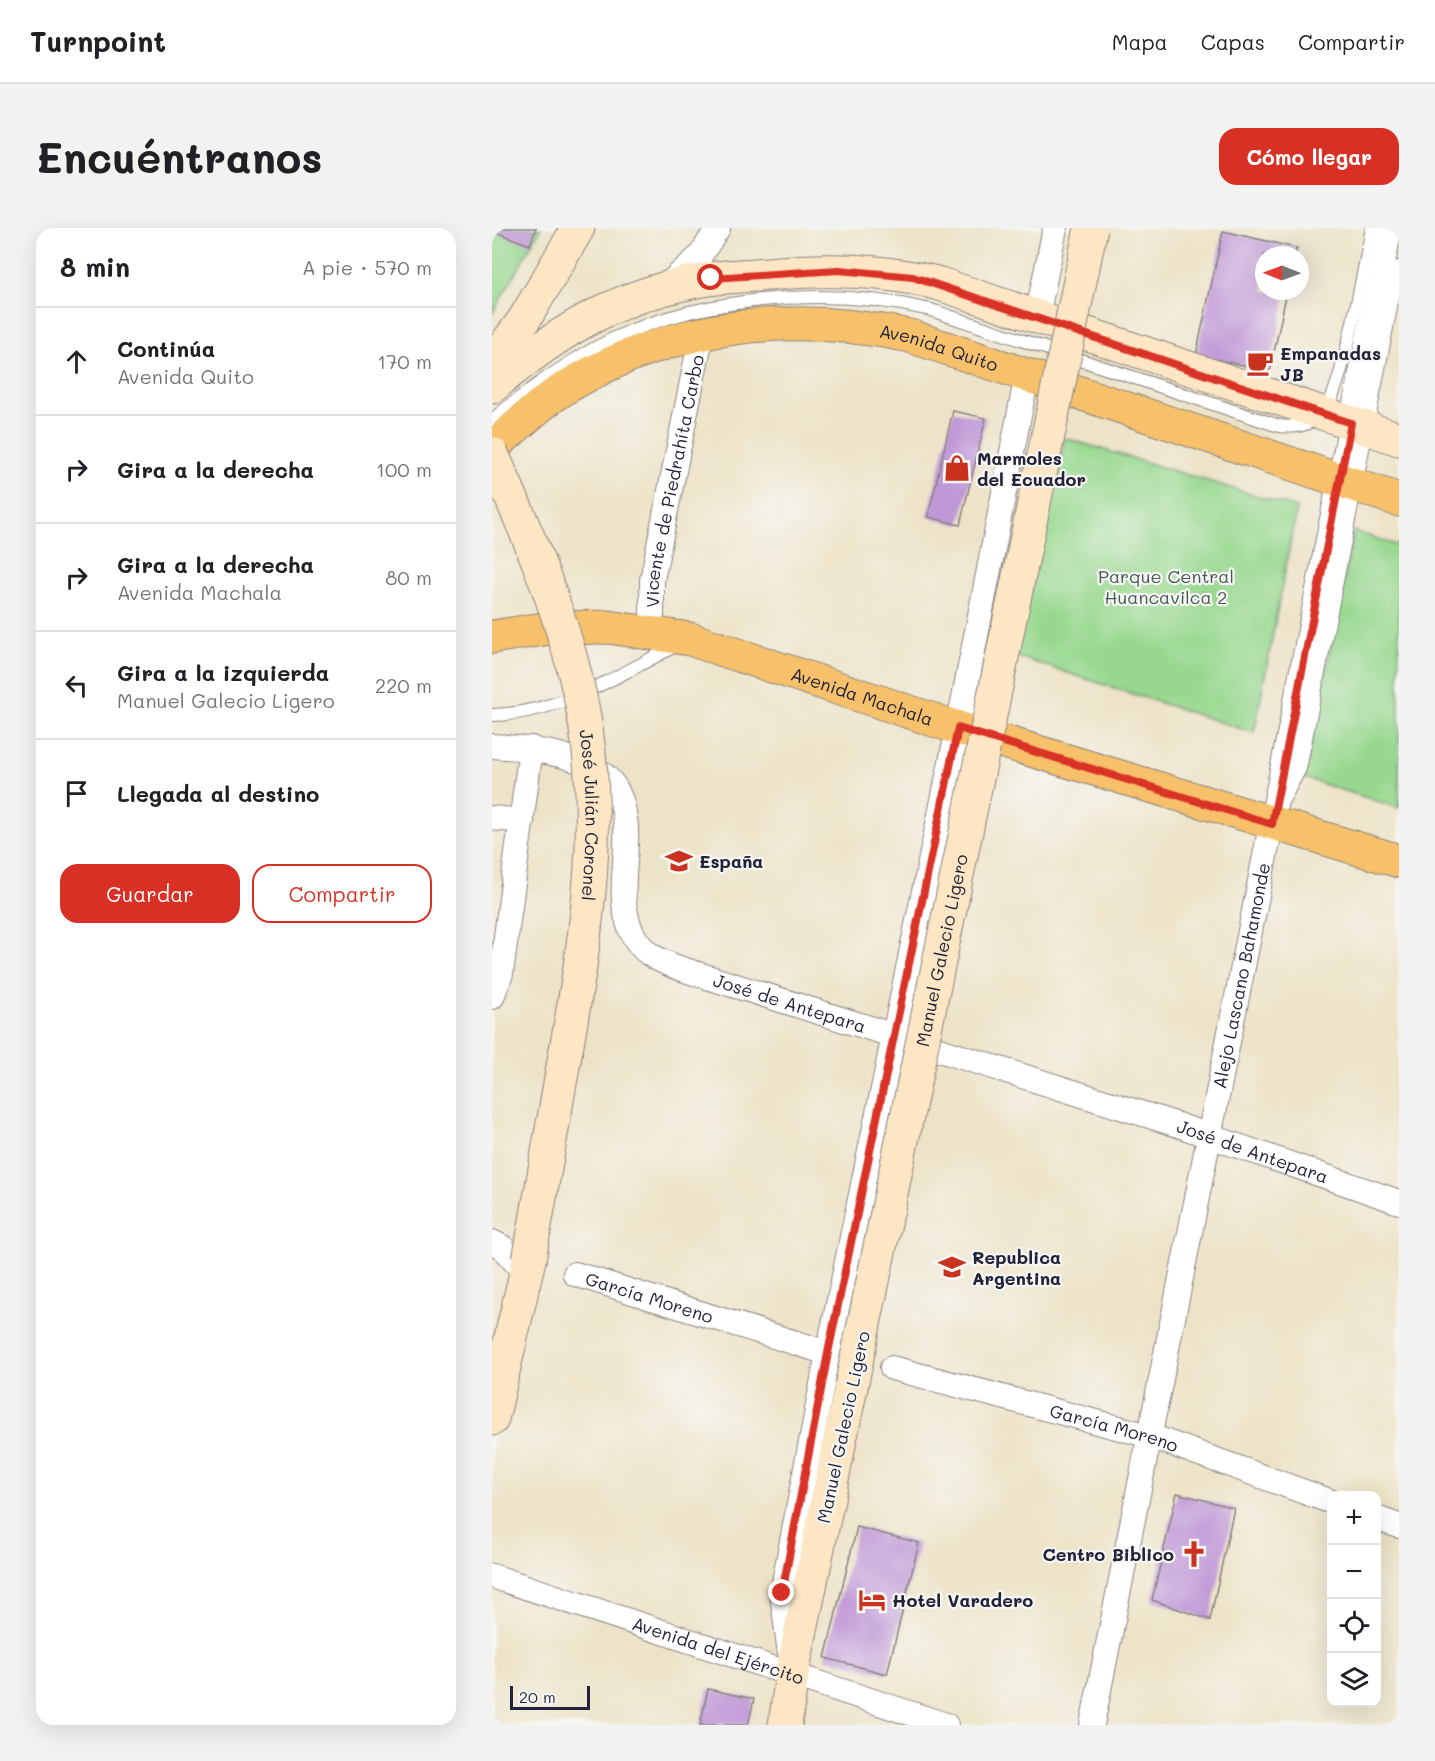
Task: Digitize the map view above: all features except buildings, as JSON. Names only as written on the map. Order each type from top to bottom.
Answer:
[{"type":"main road","points":[[492,363],[524,320],[578,228]]},
{"type":"main road","name":"Manuel Galecio Ligero","points":[[785,1725],[792,1674],[1091,228]]},
{"type":"main road","points":[[492,387],[537,349],[570,328],[610,308],[663,288],[711,278],[804,270],[879,272],[940,284],[1399,440]]},
{"type":"main road","name":"Avenida Quito","points":[[492,448],[568,386],[644,349],[702,332],[792,323],[873,328],[910,336],[1399,500]]},
{"type":"main road","name":"José Julián Coronel","points":[[492,454],[533,545],[563,633],[578,688],[592,788],[593,836],[582,965],[527,1266]]},
{"type":"main road","name":"Avenida Machala","points":[[492,637],[549,628],[608,627],[690,639],[958,728],[1399,861]]},
{"type":"main road","points":[[492,1419],[527,1266]]},
{"type":"street","points":[[663,288],[700,256],[718,228]]},
{"type":"street","points":[[1037,317],[1055,228]]},
{"type":"street","name":"Alejo Lascano Bahamonde","points":[[1092,1725],[1272,824],[1348,482],[1347,422],[1390,228]]},
{"type":"street","name":"Vicente de Piedrahíta Carbo","points":[[652,633],[652,580],[702,332]]},
{"type":"street","name":"Manuel Galecio Ligero","points":[[792,1674],[782,1593],[828,1353],[896,1037],[1027,375]]},
{"type":"street","name":"José de Antepara","points":[[492,746],[531,748],[568,758],[596,770],[617,789],[625,813],[626,843],[622,903],[631,933],[650,955],[685,970],[1210,1135],[1399,1202]]},
{"type":"street","points":[[492,997],[501,974],[531,748]]},
{"type":"street","points":[[492,818],[522,820]]},
{"type":"street","points":[[492,1242],[527,1266]]},
{"type":"street","name":"García Moreno","points":[[575,1274],[828,1353]]},
{"type":"street","name":"García Moreno","points":[[892,1368],[1150,1436],[1327,1500]]},
{"type":"street","points":[[1381,1519],[1399,1526]]},
{"type":"street","name":"Avenida del Ejército","points":[[492,1576],[946,1725]]},
{"type":"lane","points":[[1347,422],[1337,388],[1372,228]]},
{"type":"lane","points":[[1347,422],[1399,267]]},
{"type":"lane","points":[[492,420],[545,379],[594,348],[678,316],[783,298],[866,300],[899,303],[931,310],[1279,426],[1347,422]]},
{"type":"lane","points":[[492,715],[517,714],[561,702],[690,639]]},
{"type":"green space","points":[[492,228],[541,228],[492,314]]},
{"type":"green space","name":"Parque Central Huancavilca 2","points":[[1065,438],[1297,508],[1254,733],[1015,656]]},
{"type":"green space","points":[[1354,531],[1399,546],[1399,808],[1304,778]]},
{"type":"place","name":"Empanadas JB","points":[[1260,363]]},
{"type":"place","name":"Marmoles del Ecuador","points":[[957,468]]},
{"type":"place","name":"España","points":[[679,861]]},
{"type":"place","name":"Republica Argentina","points":[[952,1267]]},
{"type":"place","name":"Centro Biblico","points":[[1194,1554]]},
{"type":"place","name":"Hotel Varadero","points":[[872,1600]]},
{"type":"route","points":[[711,278],[804,270],[879,272],[913,277],[940,284],[1351,423],[1272,824],[958,728],[896,1037],[828,1353],[782,1593]]}]
